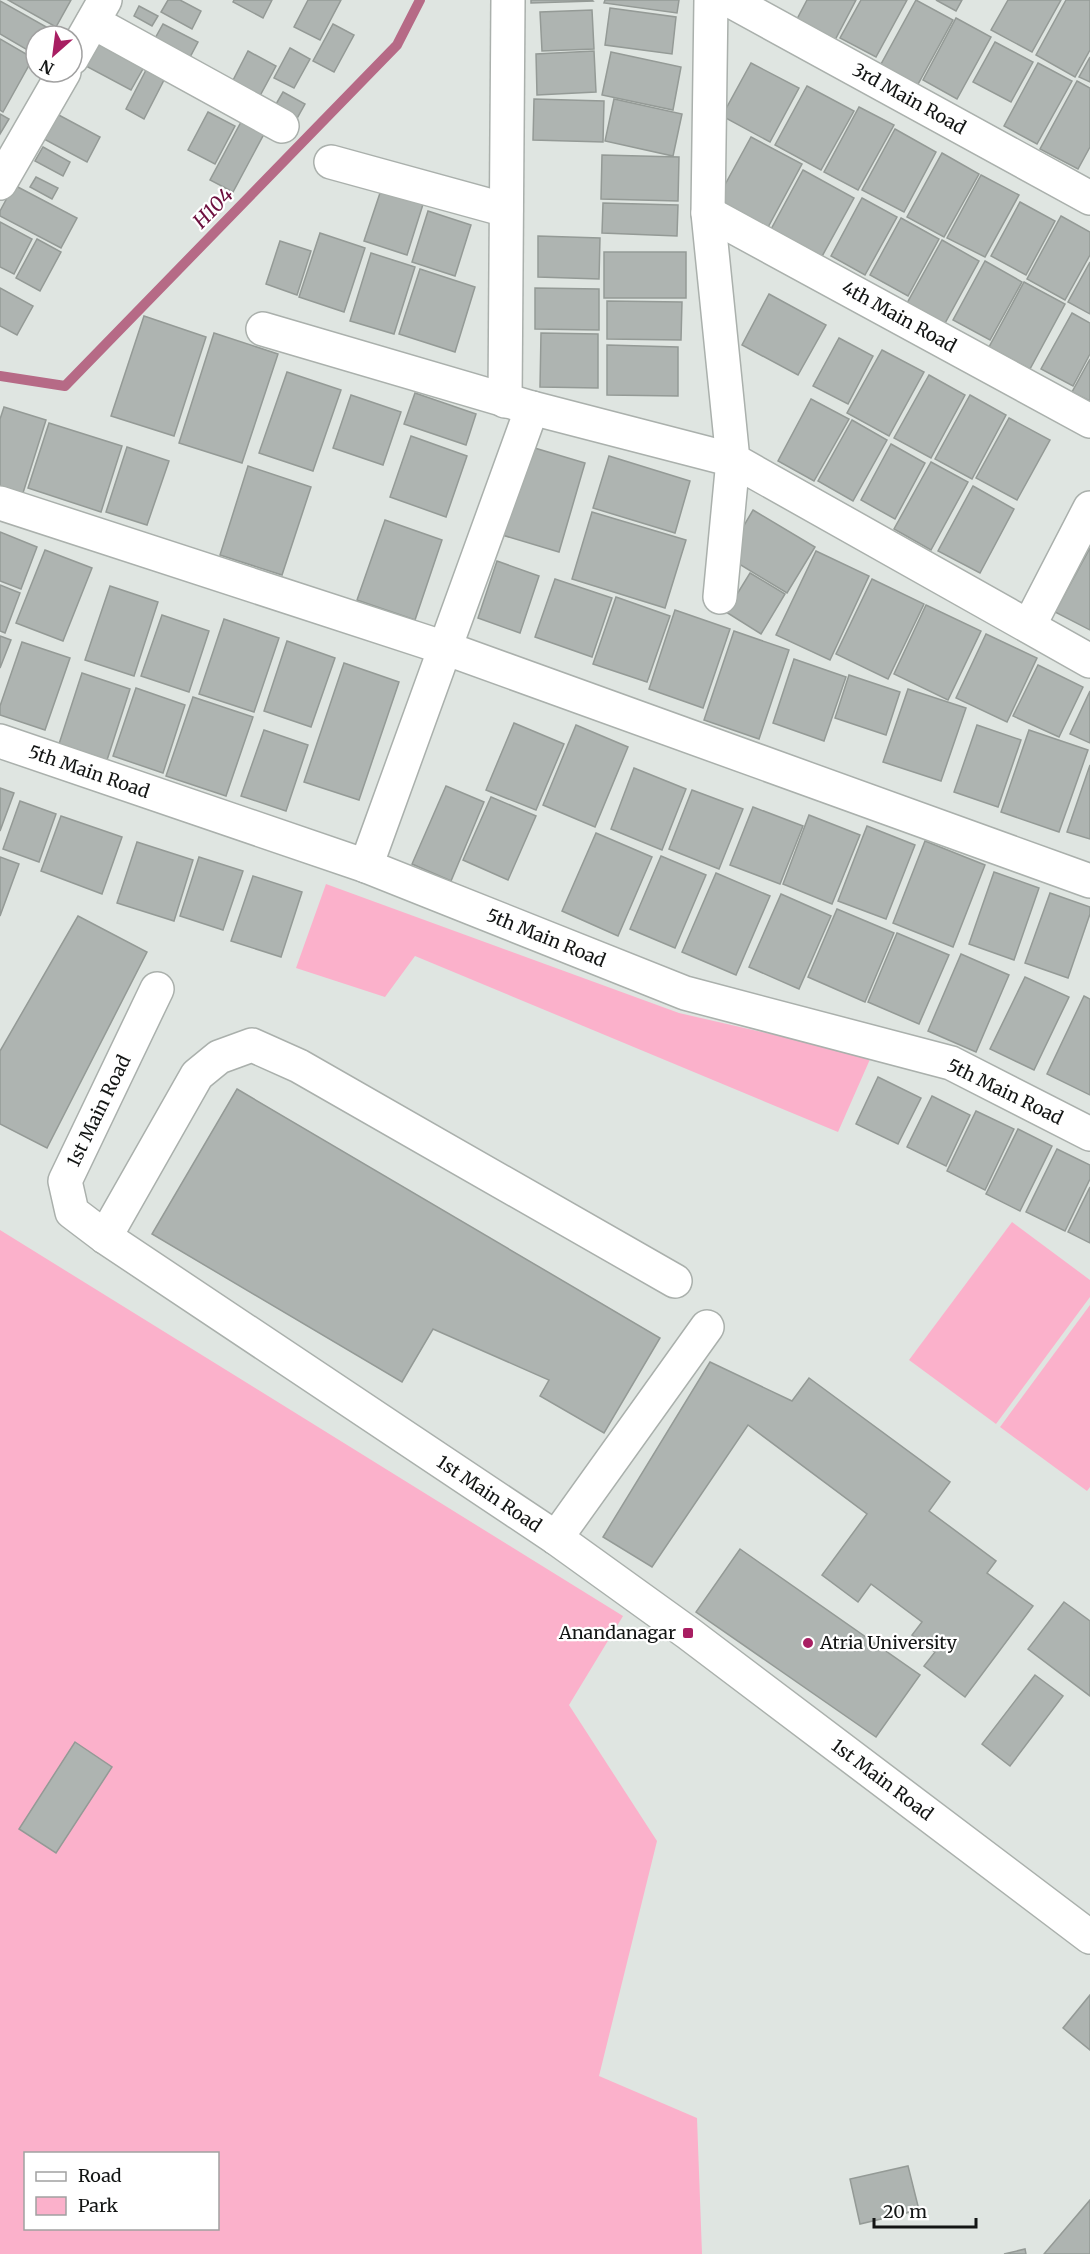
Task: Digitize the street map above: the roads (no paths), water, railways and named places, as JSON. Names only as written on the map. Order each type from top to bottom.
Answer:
[{"type":"street","points":[[366,866],[445,648],[518,404],[506,210],[508,0]]},
{"type":"street","points":[[711,0],[708,213],[733,460],[720,597]]},
{"type":"street","name":"3rd Main Road","points":[[729,0],[1090,198]]},
{"type":"street","points":[[84,37],[99,11],[282,126]]},
{"type":"street","points":[[0,183],[57,84]]},
{"type":"street","points":[[331,162],[506,210]]},
{"type":"street","name":"4th Main Road","points":[[708,213],[1090,421]]},
{"type":"street","points":[[263,329],[518,404],[733,460],[1090,661]]},
{"type":"street","points":[[0,503],[445,648],[1090,881]]},
{"type":"street","points":[[1029,626],[1090,508]]},
{"type":"street","name":"5th Main Road","points":[[0,741],[366,866],[685,993],[951,1064],[1090,1134]]},
{"type":"street","name":"1st Main Road","points":[[158,989],[66,1181],[72,1212],[105,1237],[556,1538],[688,1633],[1090,1937]]},
{"type":"street","points":[[105,1237],[197,1075],[219,1057],[252,1046],[298,1066],[675,1281]]},
{"type":"street","points":[[556,1538],[707,1328]]},
{"type":"waterway","name":"H104","points":[[0,376],[65,386],[397,45],[420,0]]},
{"type":"place","name":"Anandanagar","points":[[688,1633]]},
{"type":"place","name":"Atria University","points":[[808,1643]]}]
